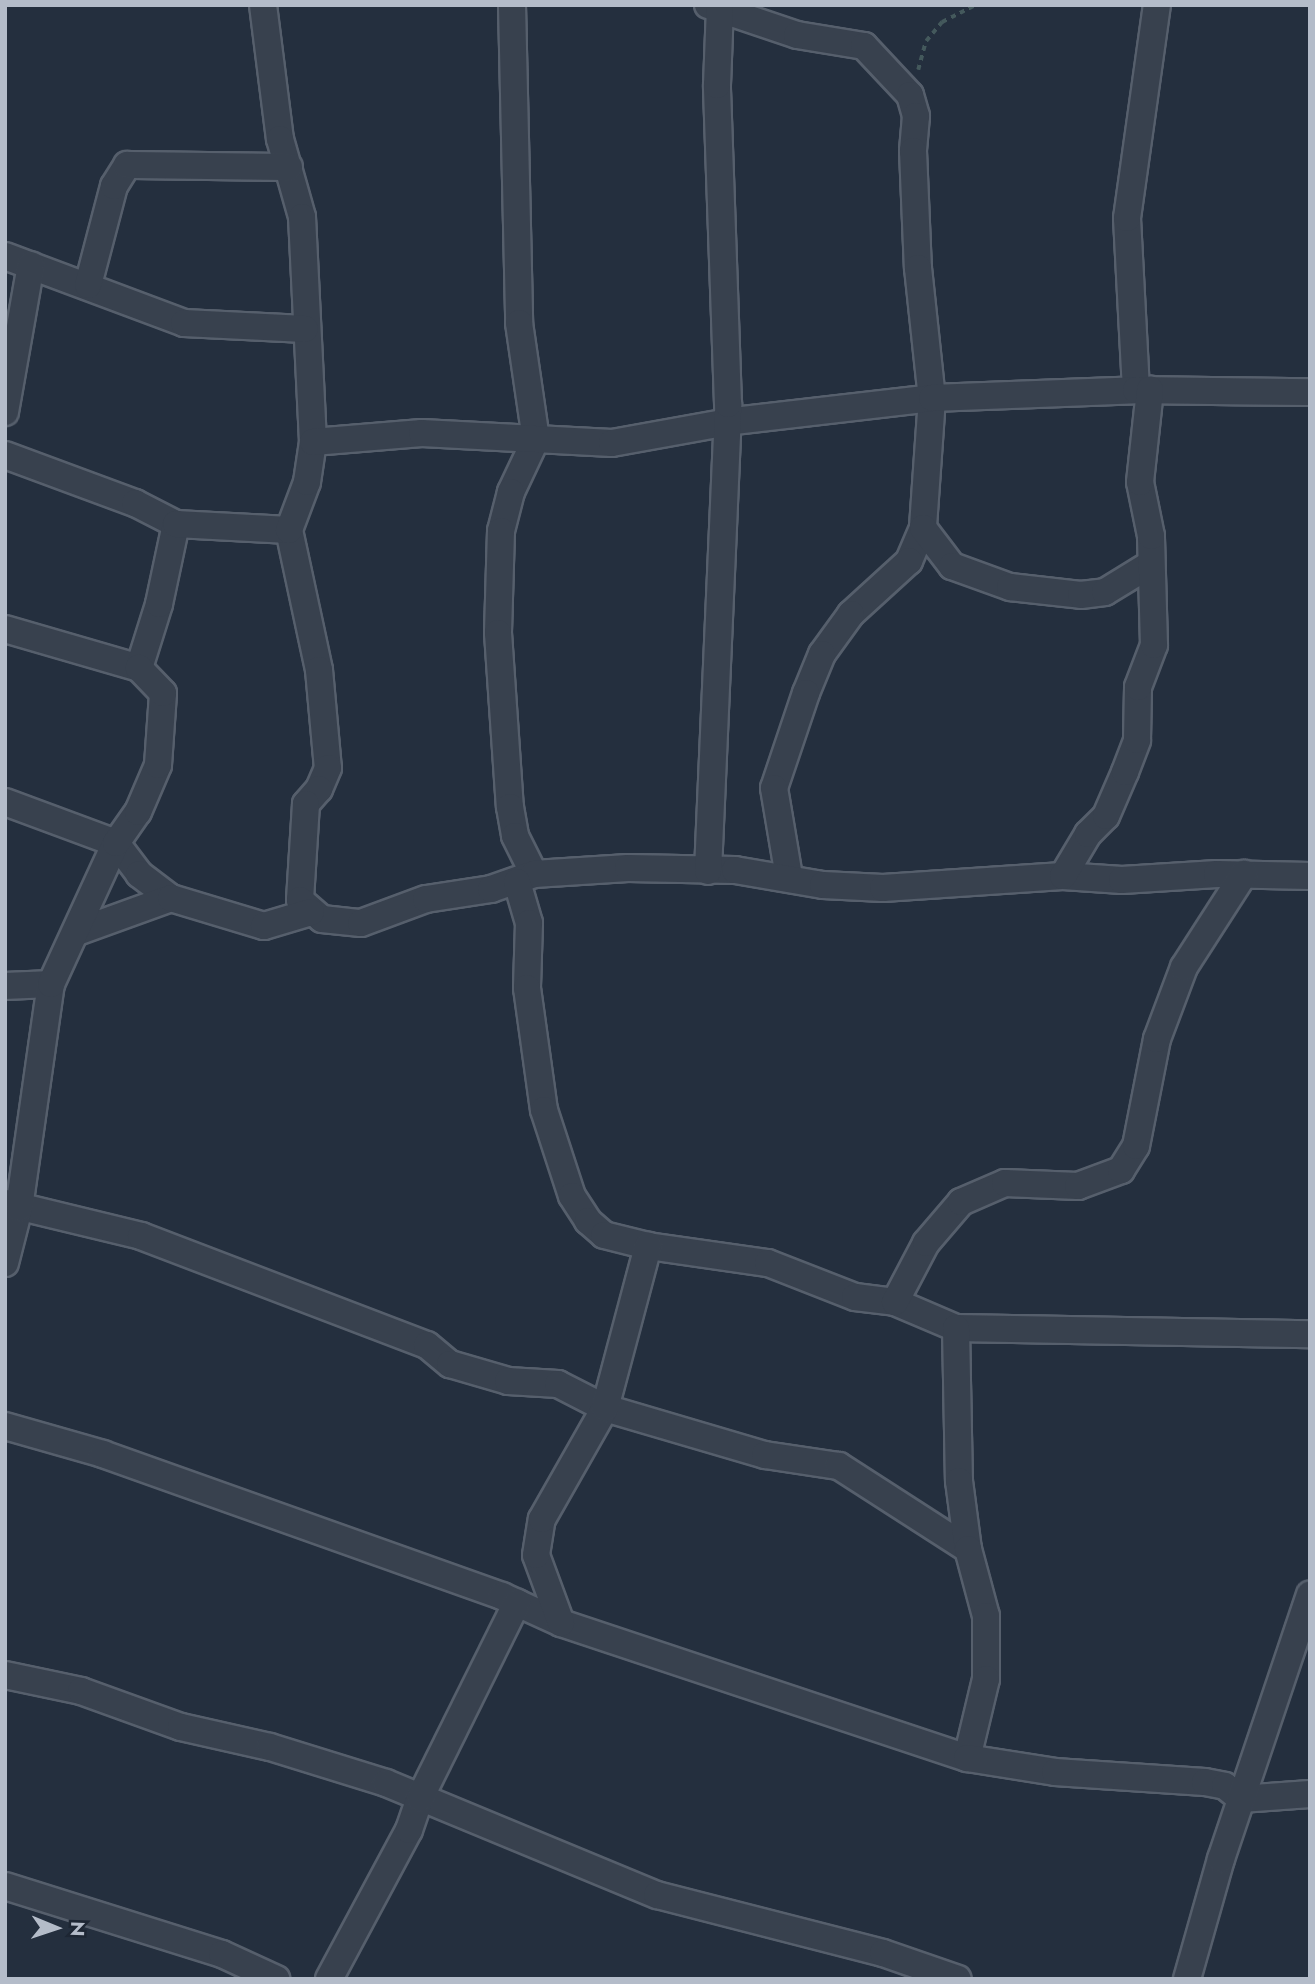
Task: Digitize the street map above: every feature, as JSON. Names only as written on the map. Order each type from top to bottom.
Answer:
[{"type":"street","points":[[263,5],[280,139],[302,217],[305,329],[313,442],[307,482],[289,530],[319,670],[328,768],[319,789],[306,804],[303,826],[306,867],[300,901],[311,912],[337,923],[361,923],[426,899],[525,878],[628,868],[789,877],[832,885],[923,888],[1063,876],[1122,880],[1244,874],[1310,876]]},
{"type":"street","points":[[512,5],[519,323],[527,356],[536,439],[511,492],[501,531],[498,634],[510,807],[525,878],[529,923],[527,988],[544,1110],[572,1196],[588,1221],[604,1235],[648,1246],[768,1263],[855,1297],[895,1302],[956,1328],[1310,1334]]},
{"type":"street","points":[[1063,876],[1088,834],[1106,816],[1137,740],[1138,687],[1154,645],[1149,565],[1151,537],[1140,482],[1143,390],[1127,218],[1157,5]]},
{"type":"street","points":[[708,871],[727,423],[726,262],[721,229],[714,7],[797,35],[864,47],[910,95],[916,116],[913,151],[918,268],[932,398],[930,475],[923,528],[909,561],[850,614],[829,644],[806,693],[774,788],[789,877]]},
{"type":"street","points":[[88,285],[114,187],[127,165],[289,167]]},
{"type":"street","points":[[5,256],[184,323],[305,329]]},
{"type":"street","points":[[5,412],[31,265]]},
{"type":"street","points":[[313,442],[422,433],[612,443],[727,423],[932,398],[1143,390],[1310,392]]},
{"type":"street","points":[[5,455],[135,503],[176,524],[289,530]]},
{"type":"street","points":[[139,668],[159,604],[176,524]]},
{"type":"street","points":[[923,528],[952,566],[1010,587],[1081,595],[1105,592],[1149,565]]},
{"type":"street","points":[[5,629],[139,668],[163,693],[160,753],[142,804],[116,843],[51,984],[12,1206],[5,1263]]},
{"type":"street","points":[[5,802],[116,843],[139,874],[171,898],[264,926],[311,912]]},
{"type":"street","points":[[895,1302],[926,1243],[961,1202],[1005,1183],[1078,1186],[1121,1170],[1136,1146],[1157,1040],[1184,967],[1244,874]]},
{"type":"street","points":[[77,932],[171,898]]},
{"type":"street","points":[[5,986],[51,984]]},
{"type":"street","points":[[12,1206],[141,1236],[427,1345],[450,1364],[508,1381],[558,1384],[605,1408],[765,1455],[839,1466],[968,1549]]},
{"type":"street","points":[[561,1623],[536,1555],[542,1519],[605,1408],[648,1246]]},
{"type":"street","points":[[956,1328],[959,1481],[968,1549],[986,1616],[986,1679],[967,1758]]},
{"type":"street","points":[[5,1426],[103,1454],[517,1603],[561,1623],[967,1758],[1055,1772],[1205,1782],[1225,1786],[1241,1799],[1310,1794]]},
{"type":"street","points":[[1187,1979],[1241,1799],[1310,1595]]},
{"type":"street","points":[[329,1979],[409,1830],[420,1798],[517,1603]]},
{"type":"street","points":[[5,1675],[81,1691],[181,1727],[270,1747],[420,1798],[657,1895],[883,1953],[958,1979]]},
{"type":"street","points":[[9,1892],[222,1954],[276,1979]]},
{"type":"path","points":[[910,95],[926,41],[942,22],[976,5]]}]
